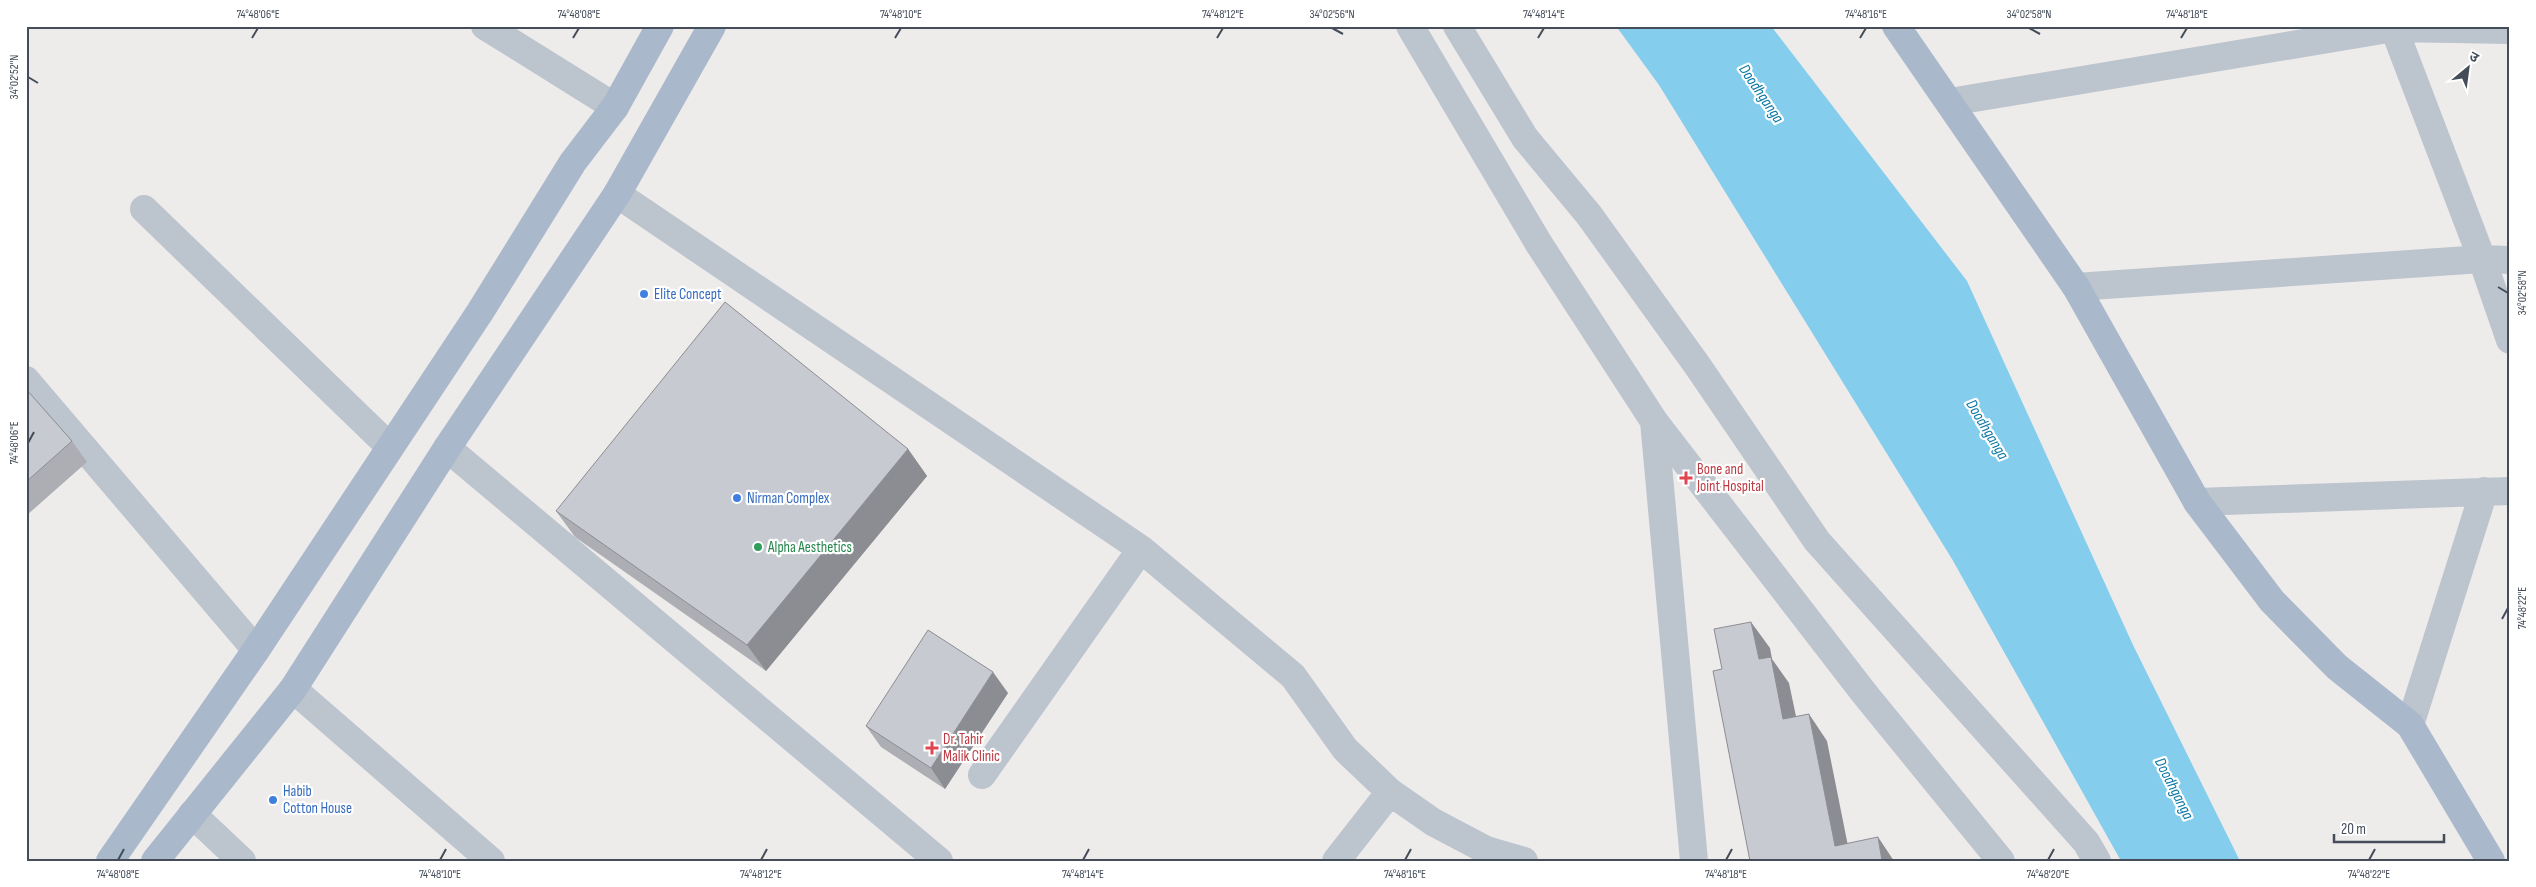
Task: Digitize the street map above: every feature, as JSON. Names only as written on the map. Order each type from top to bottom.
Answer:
[{"type":"main road","points":[[1896,26],[2076,287],[2198,502],[2272,601],[2337,667],[2410,725],[2491,861]]},
{"type":"main road","points":[[155,861],[293,688],[447,448],[617,194],[713,29]]},
{"type":"main road","points":[[110,861],[256,650],[480,312],[574,162],[615,107],[651,33]]},
{"type":"street","points":[[485,26],[615,107]]},
{"type":"street","points":[[1410,26],[1539,244],[1654,420],[1864,693],[2000,861]]},
{"type":"street","points":[[1457,26],[1525,138],[1589,215],[1697,364],[1817,541],[2086,842],[2097,861]]},
{"type":"street","points":[[1950,102],[2393,27],[2510,30]]},
{"type":"street","points":[[2393,27],[2482,260],[2510,340]]},
{"type":"street","points":[[617,194],[1141,550],[1293,676],[1346,750],[1390,792],[1433,822],[1486,850],[1524,861]]},
{"type":"street","points":[[144,209],[390,447]]},
{"type":"street","points":[[2076,287],[2482,260],[2510,260]]},
{"type":"street","points":[[26,380],[256,650]]},
{"type":"street","points":[[1654,420],[1694,861]]},
{"type":"street","points":[[447,448],[939,861]]},
{"type":"street","points":[[2198,502],[2497,491],[2410,725]]},
{"type":"street","points":[[982,775],[1141,550]]},
{"type":"street","points":[[293,688],[491,861]]},
{"type":"street","points":[[1336,861],[1390,792]]},
{"type":"street","points":[[192,814],[242,861]]},
{"type":"water","name":"Doodhganga","points":[[1616,26],[1771,26],[1967,281],[2133,645],[2240,861],[2121,861],[1952,559],[1659,85]]},
{"type":"building","points":[[725,302],[908,449],[747,645],[556,511]]},
{"type":"building","points":[[26,389],[72,441],[26,482]]},
{"type":"building","points":[[1751,622],[1759,659],[1771,657],[1783,719],[1809,714],[1835,846],[1878,837],[1882,861],[1750,861],[1713,671],[1722,669],[1714,629]]},
{"type":"building","points":[[928,630],[993,672],[931,768],[866,726]]},
{"type":"place","name":"Elite Concept","points":[[644,294]]},
{"type":"place","name":"Bone and Joint Hospital","points":[[1686,478]]},
{"type":"place","name":"Nirman Complex","points":[[737,498]]},
{"type":"place","name":"Alpha Aesthetics","points":[[758,547]]},
{"type":"place","name":"Dr. Tahir Malik Clinic","points":[[932,748]]},
{"type":"place","name":"Habib Cotton House","points":[[273,800]]}]
